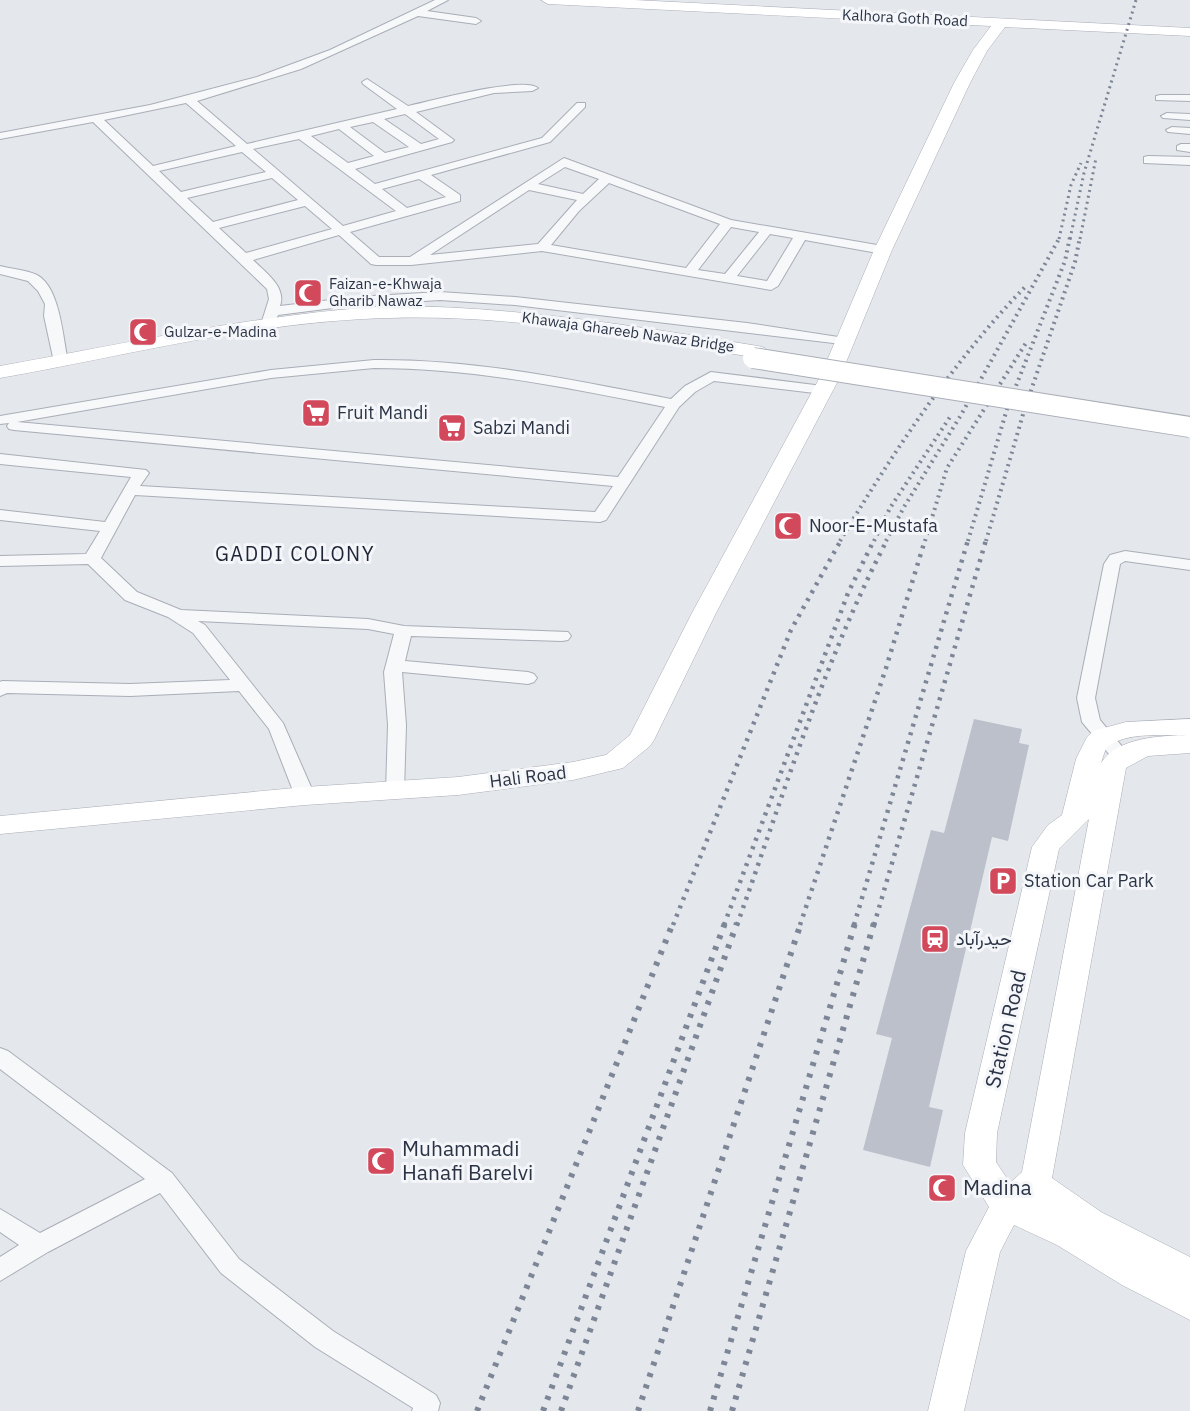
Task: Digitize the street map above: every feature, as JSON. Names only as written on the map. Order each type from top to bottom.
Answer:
[{"type":"street","points":[[0,136],[186,98],[297,67],[442,0]]},
{"type":"street","name":"Kalhora Goth Road","points":[[548,0],[1190,32]]},
{"type":"street","points":[[939,6],[956,20]]},
{"type":"street","points":[[416,13],[476,21]]},
{"type":"street","name":"Hali Road","points":[[0,825],[305,796],[395,791],[573,771],[614,762],[641,741],[704,613],[826,384],[883,250],[962,83],[980,50],[1000,24]]},
{"type":"street","points":[[344,168],[448,140],[367,82]]},
{"type":"street","points":[[149,170],[494,90],[532,88]]},
{"type":"street","points":[[186,98],[376,261],[411,261],[542,247],[771,286],[801,236]]},
{"type":"street","points":[[1160,98],[1190,98]]},
{"type":"street","points":[[372,188],[546,140],[581,105]]},
{"type":"street","points":[[1167,116],[1190,117]]},
{"type":"street","points":[[95,118],[210,225],[273,288],[276,299],[271,317],[356,301],[440,296],[515,301],[724,325],[845,342]]},
{"type":"street","points":[[375,118],[419,148]]},
{"type":"street","points":[[342,126],[384,158]]},
{"type":"street","points":[[1172,130],[1190,131]]},
{"type":"street","points":[[302,135],[405,212]]},
{"type":"street","points":[[1148,160],[1190,161]]},
{"type":"street","points":[[411,261],[564,162],[728,223],[883,250]]},
{"type":"street","points":[[178,196],[272,174]]},
{"type":"street","points":[[244,258],[456,198],[422,175]]},
{"type":"street","points":[[542,247],[585,198],[607,178]]},
{"type":"street","points":[[528,186],[585,198]]},
{"type":"street","points":[[210,225],[305,202]]},
{"type":"street","points":[[689,272],[728,223]]},
{"type":"street","points":[[729,279],[766,231]]},
{"type":"street","points":[[0,270],[33,278],[43,289],[52,304],[51,316],[61,362]]},
{"type":"street","name":"Khawaja Ghareeb Nawaz Bridge","points":[[0,372],[61,362],[271,317],[387,312],[473,312],[558,320],[755,355]]},
{"type":"street","name":"Khawaja Ghareeb Nawaz Bridge","points":[[0,380],[282,330],[450,319],[517,323],[755,355]]},
{"type":"street","points":[[755,355],[1190,420]]},
{"type":"street","points":[[755,355],[1190,427]]},
{"type":"street","points":[[0,422],[240,377],[367,365],[409,364],[459,367],[519,375],[674,404]]},
{"type":"street","points":[[130,490],[600,517],[674,404],[690,389],[711,376],[826,384]]},
{"type":"street","points":[[0,422],[622,482]]},
{"type":"street","points":[[0,459],[141,472],[92,559]]},
{"type":"street","points":[[0,515],[111,527]]},
{"type":"street","points":[[946,1411],[983,1251],[1007,1206],[1033,1183],[1038,1174],[1113,765],[1112,746],[1091,722],[1086,698],[1112,564],[1116,558],[1125,556],[1190,565]]},
{"type":"street","points":[[0,561],[92,559],[131,596],[178,615],[199,629],[277,727],[305,796]]},
{"type":"street","points":[[178,615],[368,624],[404,631],[561,636]]},
{"type":"street","points":[[395,791],[395,666],[404,631]]},
{"type":"street","points":[[395,666],[528,678]]},
{"type":"street","points":[[0,690],[2,687],[130,690],[244,686]]},
{"type":"street","points":[[1112,746],[1137,730],[1190,727]]},
{"type":"street","name":"Station Road","points":[[1007,1206],[979,1165],[981,1134],[1046,847],[1058,832],[1075,819],[1096,743],[1112,746]]},
{"type":"street","points":[[1112,746],[1155,747],[1190,744]]},
{"type":"street","points":[[0,1057],[164,1180],[230,1266],[324,1339],[427,1403],[425,1411]]},
{"type":"street","points":[[0,1270],[39,1245],[164,1180]]},
{"type":"street","points":[[1033,1183],[1089,1222],[1190,1274]]},
{"type":"street","points":[[1007,1206],[1069,1235],[1190,1304]]},
{"type":"street","points":[[0,1219],[39,1245]]},
{"type":"building","name":"حیدرآباد","points":[[974,719],[1022,729],[1019,743],[1029,745],[1008,841],[992,837],[929,1107],[943,1110],[930,1167],[863,1150],[892,1038],[876,1034],[931,830],[944,833]]},
{"type":"railway","points":[[1070,239],[1084,173],[1136,0]]},
{"type":"railway","points":[[1080,239],[1096,158]]},
{"type":"railway","points":[[1059,239],[1071,185],[1081,163]]},
{"type":"railway","points":[[968,541],[1007,409],[1065,261],[1070,237]]},
{"type":"railway","points":[[986,541],[1024,411],[1075,262],[1080,237]]},
{"type":"railway","points":[[886,541],[904,507],[961,415],[1059,239]]},
{"type":"railway","points":[[840,541],[926,407],[975,343],[1027,285]]},
{"type":"railway","points":[[925,541],[947,468],[1026,343]]},
{"type":"railway","points":[[874,541],[890,508],[950,417]]},
{"type":"railway","points":[[673,925],[791,630],[841,540]]},
{"type":"railway","points":[[724,925],[848,593],[874,540]]},
{"type":"railway","points":[[737,925],[824,681],[843,633],[887,540]]},
{"type":"railway","points":[[800,925],[886,668],[925,540]]},
{"type":"railway","points":[[854,925],[968,540]]},
{"type":"railway","points":[[874,925],[986,540]]},
{"type":"railway","points":[[477,1411],[673,923]]},
{"type":"railway","points":[[543,1411],[725,923]]},
{"type":"railway","points":[[561,1411],[737,923]]},
{"type":"railway","points":[[638,1411],[801,923]]},
{"type":"railway","points":[[710,1411],[855,923]]},
{"type":"railway","points":[[732,1411],[874,923]]},
{"type":"place","name":"Faizan-e-Khwaja Gharib Nawaz","points":[[308,293]]},
{"type":"place","name":"Gulzar-e-Madina","points":[[143,332]]},
{"type":"place","name":"Fruit Mandi","points":[[316,413]]},
{"type":"place","name":"Sabzi Mandi","points":[[452,428]]},
{"type":"place","name":"Noor-E-Mustafa","points":[[788,526]]},
{"type":"place","name":"Station Car Park","points":[[1003,881]]},
{"type":"place","name":"حیدرآباد","points":[[935,939]]},
{"type":"place","name":"Muhammadi Hanafi Barelvi","points":[[381,1161]]},
{"type":"place","name":"Madina","points":[[942,1188]]},
{"type":"district","name":"GADDI COLONY","points":[[295,554]]}]
